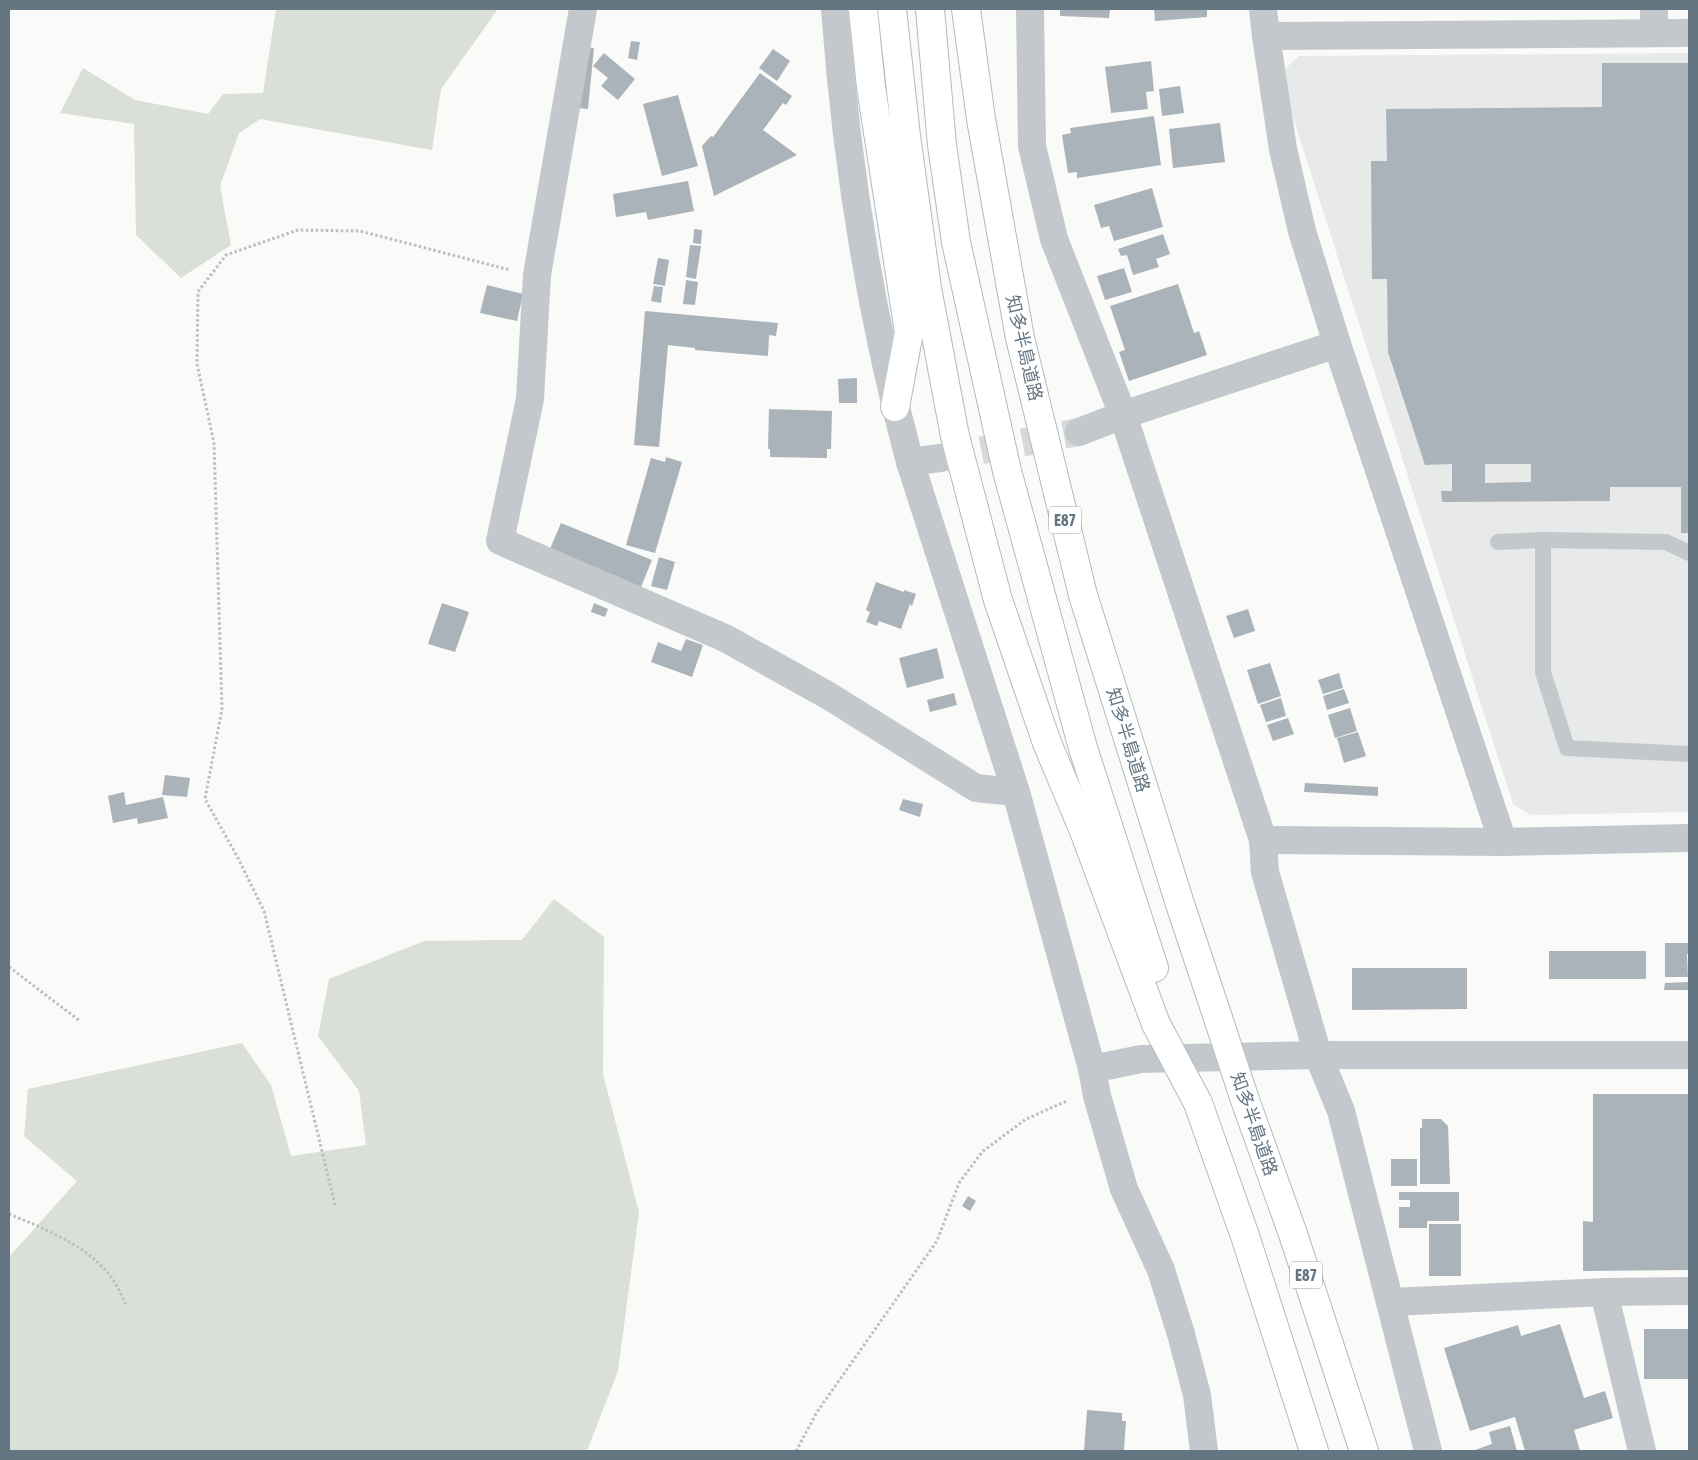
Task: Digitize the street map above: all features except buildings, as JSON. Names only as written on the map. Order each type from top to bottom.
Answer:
[{"type":"highway","points":[[863,9],[871,87],[909,332],[895,407]]},
{"type":"highway","points":[[892,9],[906,136],[927,288],[955,436],[998,600],[1048,743],[1198,1103],[1245,1236],[1314,1451]]},
{"type":"highway","name":"E87","points":[[930,9],[942,145],[956,242],[1007,471],[1083,748],[1163,1022]]},
{"type":"highway","name":"知多半島道路","points":[[966,9],[981,119],[1020,338],[1083,595],[1171,876],[1245,1100],[1293,1234],[1364,1451]]},
{"type":"street","points":[[583,9],[537,275],[530,399],[500,541],[725,638],[829,696],[976,788],[1016,792]]},
{"type":"street","points":[[835,9],[838,57],[856,200],[878,327],[895,407],[910,462],[1016,792],[1092,1069],[1097,1096],[1124,1189],[1161,1270],[1181,1334],[1197,1395],[1204,1451]]},
{"type":"street","points":[[1030,9],[1032,146],[1054,238],[1123,414],[1263,840],[1265,872],[1318,1055],[1341,1111],[1428,1451]]},
{"type":"street","points":[[1263,9],[1287,167],[1302,231],[1337,344],[1503,842]]},
{"type":"street","points":[[1266,36],[1654,21],[1689,33]]},
{"type":"street","points":[[1079,432],[1123,414],[1337,344]]},
{"type":"street","points":[[910,462],[940,458]]},
{"type":"street","points":[[1263,840],[1503,842],[1689,838]]},
{"type":"street","points":[[1092,1069],[1141,1059],[1318,1055],[1689,1055]]},
{"type":"street","points":[[1391,1302],[1604,1292],[1689,1291]]},
{"type":"street","points":[[1604,1292],[1642,1451]]},
{"type":"lane","points":[[1543,540],[1542,672],[1567,748],[1689,754]]},
{"type":"lane","points":[[1498,542],[1543,540],[1666,542],[1689,553]]},
{"type":"path","points":[[335,1205],[264,911],[238,858],[205,799],[222,709],[214,443],[197,364],[198,292],[226,255],[298,230],[360,231],[486,265],[537,275]]},
{"type":"path","points":[[9,967],[80,1021]]},
{"type":"path","points":[[796,1451],[817,1412],[937,1241],[959,1183],[982,1152],[1026,1120],[1075,1099],[1097,1096]]},
{"type":"path","points":[[9,1214],[44,1229],[87,1253],[111,1276],[126,1304]]},
{"type":"shaded area","points":[[276,9],[498,9],[441,89],[432,150],[260,119],[239,133],[220,186],[231,245],[181,278],[136,235],[134,124],[60,113],[83,68],[135,100],[208,114],[223,94],[263,93]]},
{"type":"shaded area","points":[[1689,53],[1689,812],[1531,815],[1513,804],[1281,80],[1286,68],[1299,56]]},
{"type":"shaded area","points":[[554,899],[604,937],[603,1074],[639,1212],[618,1371],[587,1451],[9,1451],[9,1257],[77,1181],[24,1136],[28,1089],[242,1043],[271,1085],[291,1156],[366,1145],[359,1091],[318,1036],[329,979],[424,941],[522,940]]},
{"type":"tunnel","points":[[940,458],[1079,432]]}]
